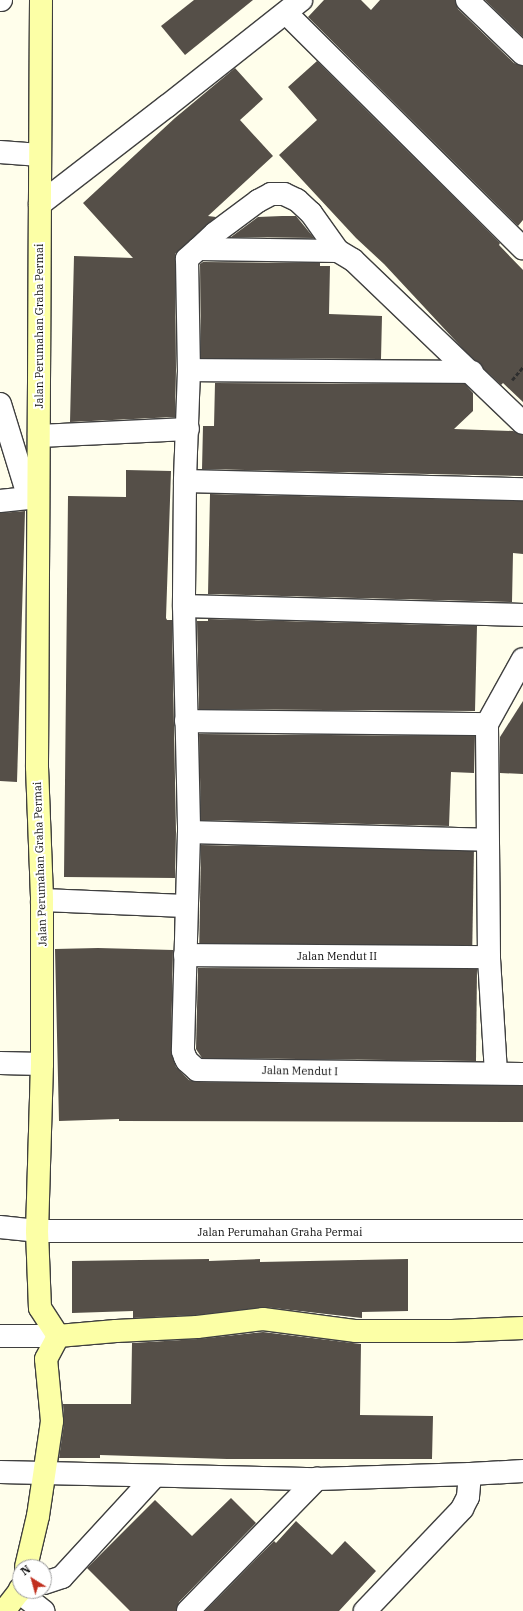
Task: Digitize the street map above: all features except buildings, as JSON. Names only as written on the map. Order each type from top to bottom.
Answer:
[{"type":"street","name":"Jalan Perumahan Graha Permai","points":[[41,0],[39,436],[34,498],[37,767],[42,900],[42,1064],[37,1231],[40,1308],[58,1336]]},
{"type":"street","points":[[469,1],[523,54]]},
{"type":"street","points":[[40,204],[293,6],[523,248]]},
{"type":"street","points":[[0,152],[40,155]]},
{"type":"street","points":[[185,955],[189,832],[184,606],[185,481],[189,370],[187,259],[215,233],[258,201],[271,194],[284,194],[297,200],[311,213],[338,251],[353,260],[523,422]]},
{"type":"street","points":[[198,250],[338,251]]},
{"type":"street","points":[[189,370],[472,372]]},
{"type":"street","name":"Jalan Perumahan Graha Permai","points":[[0,404],[34,498]]},
{"type":"street","points":[[39,436],[188,429]]},
{"type":"street","points":[[185,481],[523,489]]},
{"type":"street","points":[[0,501],[34,498]]},
{"type":"street","points":[[184,606],[523,615]]},
{"type":"street","points":[[496,1073],[489,957],[486,840],[487,724],[523,659]]},
{"type":"street","points":[[186,720],[487,724]]},
{"type":"street","points":[[189,832],[486,840]]},
{"type":"street","points":[[42,900],[186,906]]},
{"type":"street","name":"Jalan Mendut II","points":[[185,955],[489,957]]},
{"type":"street","name":"Jalan Mendut I","points":[[185,955],[183,1051],[187,1061],[197,1070],[523,1074]]},
{"type":"street","points":[[0,1063],[42,1064]]},
{"type":"street","points":[[0,1226],[37,1231]]},
{"type":"street","name":"Jalan Perumahan Graha Permai","points":[[37,1231],[523,1231]]},
{"type":"street","points":[[0,1336],[58,1336],[116,1331],[197,1327],[263,1319],[356,1331],[452,1331],[523,1328]]},
{"type":"street","points":[[28,1559],[38,1516],[52,1421],[46,1359],[58,1336]]},
{"type":"street","points":[[0,1472],[317,1479],[523,1471]]},
{"type":"street","points":[[365,1611],[462,1509],[468,1497],[470,1474]]},
{"type":"street","points":[[52,1581],[62,1577],[156,1476]]},
{"type":"street","points":[[188,1611],[317,1479]]},
{"type":"street","points":[[4,1611],[12,1598]]},
{"type":"street","points":[[26,1599],[43,1611]]}]
